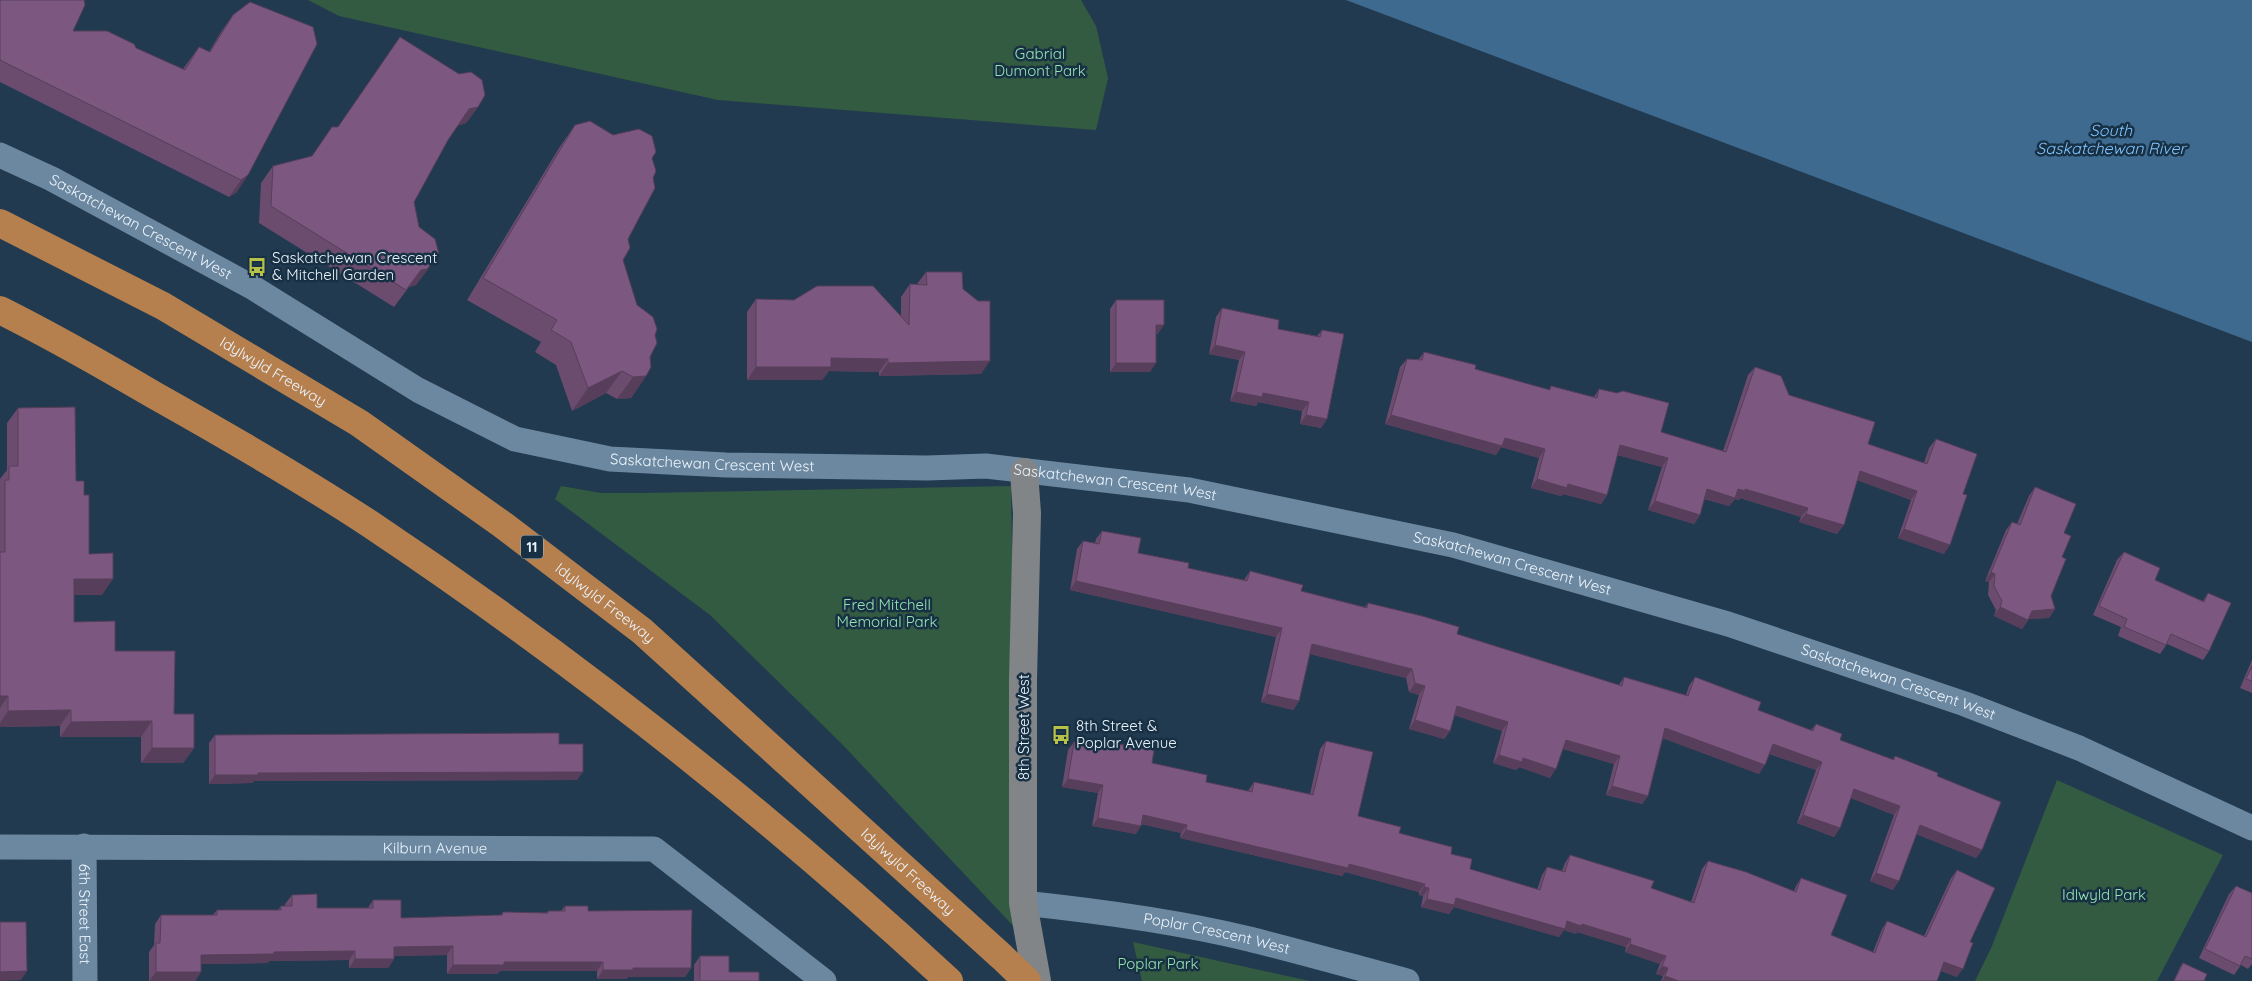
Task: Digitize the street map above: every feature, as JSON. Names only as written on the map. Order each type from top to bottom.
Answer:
[{"type":"highway","name":"Idylwyld Freeway","points":[[0,224],[163,306],[351,418],[504,525],[642,632],[1002,956],[1027,981]]},
{"type":"highway","points":[[0,310],[49,334],[251,450],[368,524],[512,622],[700,765],[758,813],[949,981]]},
{"type":"street","name":"Saskatchewan Crescent West","points":[[0,155],[52,179],[252,286],[418,390],[515,439],[610,459],[726,466],[927,468],[986,466],[1188,490],[1453,545],[1728,624],[1964,704],[2079,748],[2252,828]]},
{"type":"street","name":"8th Street West","points":[[1024,472],[1027,512],[1024,680],[1024,903],[1037,981]]},
{"type":"street","name":"6th Street East","points":[[84,846],[85,981]]},
{"type":"street","name":"Kilburn Avenue","points":[[0,847],[654,849],[824,981]]},
{"type":"street","name":"Poplar Crescent West","points":[[1024,903],[1084,909],[1178,924],[1248,939],[1407,981]]},
{"type":"green space","name":"Gabrial Dumont Park","points":[[308,0],[1081,0],[1096,26],[1108,78],[1096,130],[718,100],[339,16]]},
{"type":"green space","name":"Fred Mitchell Memorial Park","points":[[561,486],[601,493],[644,493],[1011,486],[1018,931],[841,743],[710,615],[555,499]]},
{"type":"green space","name":"Idlwyld Park","points":[[2057,780],[2223,855],[2157,981],[1975,981],[1992,946]]},
{"type":"green space","name":"Poplar Park","points":[[1133,942],[1310,981],[1142,981]]},
{"type":"water","name":"South Saskatchewan River","points":[[1346,0],[2252,0],[2252,342]]},
{"type":"building","points":[[0,0],[84,0],[85,5],[73,31],[107,31],[134,44],[136,48],[185,70],[199,47],[210,52],[233,15],[250,2],[313,27],[317,44],[248,175],[241,180],[0,60]]},
{"type":"building","points":[[400,37],[459,74],[471,72],[482,80],[485,95],[478,107],[469,109],[448,140],[414,202],[419,227],[435,239],[439,254],[427,269],[421,270],[406,290],[271,206],[273,166],[312,156],[332,127],[338,127]]},
{"type":"building","points":[[590,121],[613,135],[639,129],[652,136],[656,152],[652,158],[656,171],[653,178],[655,188],[628,239],[630,248],[623,260],[637,305],[653,317],[657,329],[655,335],[657,343],[650,357],[651,367],[646,376],[633,377],[622,371],[588,388],[571,342],[551,330],[557,320],[483,278],[575,125]]},
{"type":"building","points":[[926,272],[962,272],[963,289],[978,301],[990,301],[990,361],[888,363],[888,359],[831,358],[831,367],[756,367],[756,299],[794,300],[817,286],[873,286],[909,325],[910,284],[927,285]]},
{"type":"building","points":[[1116,300],[1164,300],[1164,325],[1156,325],[1156,363],[1116,363]]},
{"type":"building","points":[[1222,308],[1279,320],[1278,329],[1320,337],[1322,330],[1344,334],[1327,419],[1306,415],[1309,402],[1263,393],[1262,397],[1236,392],[1245,352],[1215,345]]},
{"type":"building","points":[[1424,352],[1476,365],[1475,369],[1550,390],[1551,386],[1597,398],[1599,389],[1617,393],[1623,391],[1669,403],[1661,432],[1726,452],[1755,367],[1781,376],[1789,395],[1875,422],[1868,444],[1927,464],[1936,439],[1977,454],[1963,494],[1967,495],[1950,545],[1904,529],[1917,491],[1860,471],[1844,525],[1806,514],[1808,508],[1745,489],[1745,491],[1738,489],[1735,498],[1707,489],[1700,515],[1655,501],[1668,458],[1620,445],[1607,495],[1568,484],[1567,488],[1537,479],[1545,449],[1505,438],[1502,446],[1391,415],[1407,359],[1422,360]]},
{"type":"building","points":[[75,407],[76,481],[84,481],[84,495],[89,495],[89,554],[113,553],[113,579],[74,579],[74,622],[115,621],[115,651],[175,651],[174,714],[194,714],[194,748],[152,748],[152,721],[71,722],[71,710],[8,711],[8,696],[0,696],[0,552],[5,552],[5,480],[9,480],[9,466],[18,466],[18,408]]},
{"type":"building","points":[[2035,487],[2076,504],[2064,533],[2071,536],[2062,557],[2066,559],[2051,596],[2055,609],[2032,611],[2028,620],[2000,607],[2002,601],[1994,586],[1995,574],[1991,572],[2012,522],[2020,525]]},
{"type":"building","points":[[1102,531],[1141,538],[1138,553],[1189,563],[1188,568],[1247,581],[1250,571],[1303,585],[1301,591],[1367,608],[1368,603],[1422,616],[1459,627],[1457,634],[1622,686],[1624,677],[1688,696],[1695,677],[1761,702],[1758,710],[1813,731],[1816,724],[1842,734],[1840,740],[1894,760],[1895,756],[1938,773],[1937,776],[2001,802],[1982,850],[1920,825],[1899,881],[1876,873],[1900,806],[1854,789],[1840,828],[1803,815],[1822,762],[1773,744],[1765,765],[1665,728],[1648,796],[1612,786],[1620,756],[1566,740],[1556,769],[1523,758],[1522,762],[1499,755],[1508,722],[1457,706],[1450,731],[1415,720],[1425,686],[1415,683],[1412,669],[1312,644],[1299,701],[1267,694],[1282,628],[1076,581],[1083,541],[1099,544]]},
{"type":"building","points":[[2124,552],[2160,568],[2155,580],[2204,602],[2208,593],[2231,603],[2209,651],[2171,634],[2166,645],[2124,627],[2127,619],[2099,606]]},
{"type":"building","points":[[2252,666],[2252,681],[2246,679]]},
{"type":"building","points":[[559,733],[559,744],[583,744],[583,772],[258,773],[258,775],[215,775],[215,735]]},
{"type":"building","points":[[1326,741],[1373,752],[1358,816],[1401,827],[1399,833],[1452,847],[1451,854],[1472,859],[1470,869],[1540,890],[1547,867],[1565,872],[1570,855],[1654,881],[1651,888],[1694,903],[1708,861],[1746,872],[1796,892],[1801,878],[1847,895],[1831,935],[1875,953],[1887,921],[1926,937],[1957,870],[1995,888],[1970,942],[1973,943],[1963,969],[1944,962],[1937,981],[1679,981],[1665,976],[1668,968],[1662,966],[1666,956],[1630,944],[1631,939],[1582,924],[1581,926],[1567,921],[1565,929],[1456,898],[1454,905],[1427,899],[1429,888],[1424,887],[1425,884],[1349,864],[1348,868],[1186,830],[1187,825],[1143,815],[1141,826],[1098,818],[1103,785],[1068,779],[1074,742],[1110,748],[1111,743],[1154,750],[1152,763],[1207,775],[1206,782],[1252,792],[1254,782],[1313,795]]},
{"type":"building","points":[[2236,886],[2252,893],[2252,959],[2245,956],[2240,966],[2205,949]]},
{"type":"building","points":[[317,894],[317,908],[373,908],[373,900],[401,900],[401,918],[502,915],[503,912],[548,913],[548,911],[565,911],[565,906],[588,906],[588,911],[692,910],[691,968],[603,970],[603,962],[504,962],[504,965],[453,965],[453,946],[394,947],[394,959],[355,959],[355,951],[201,955],[201,972],[156,972],[156,943],[160,943],[161,915],[217,915],[217,910],[281,910],[281,906],[292,906],[292,895]]},
{"type":"building","points":[[0,922],[26,922],[27,971],[0,972]]},
{"type":"building","points":[[700,956],[729,956],[729,972],[759,972],[759,981],[700,981]]},
{"type":"building","points":[[2183,963],[2207,974],[2204,981],[2174,981]]},
{"type":"place","name":"Saskatchewan Crescent & Mitchell Garden","points":[[257,267]]},
{"type":"place","name":"8th Street & Poplar Avenue","points":[[1061,735]]}]
